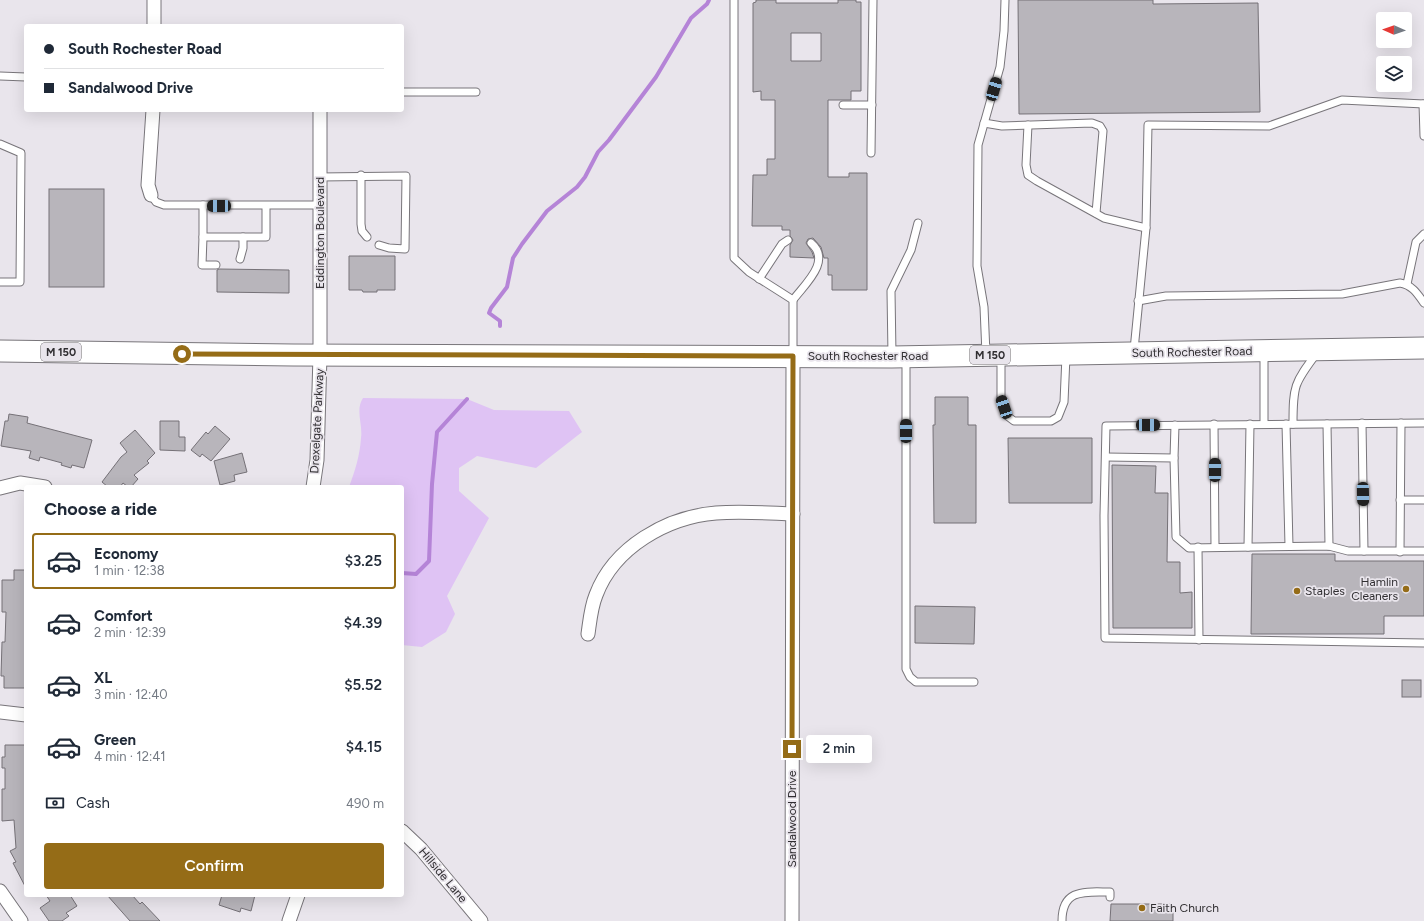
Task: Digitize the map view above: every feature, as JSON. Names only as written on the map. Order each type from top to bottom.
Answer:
[{"type":"main road","name":"South Rochester Road","points":[[0,351],[320,355],[899,357],[1424,348]]},
{"type":"street","points":[[154,0],[154,24]]},
{"type":"street","points":[[151,195],[148,185],[153,112]]},
{"type":"street","name":"Eddington Boulevard","points":[[320,112],[320,355]]},
{"type":"street","name":"Drexelgate Parkway","points":[[313,485],[317,460],[320,355]]},
{"type":"street","name":"Sandalwood Drive","points":[[792,921],[793,356]]},
{"type":"street","points":[[0,488],[20,483],[32,485]]},
{"type":"street","points":[[588,634],[593,605],[605,576],[626,552],[654,532],[681,520],[715,513],[793,514]]},
{"type":"street","points":[[0,712],[24,715]]},
{"type":"street","name":"Hillside Lane","points":[[404,833],[421,849],[481,921]]},
{"type":"street","points":[[0,891],[21,921]]},
{"type":"street","points":[[289,921],[297,897]]},
{"type":"lane","points":[[734,0],[734,258],[749,272],[793,300]]},
{"type":"lane","points":[[871,153],[873,0]]},
{"type":"lane","points":[[1005,0],[1004,31],[1000,67],[978,145],[977,259],[984,307],[1001,399],[1006,415],[1014,422],[1051,421],[1058,417],[1064,402],[1066,354]]},
{"type":"lane","points":[[0,76],[24,77]]},
{"type":"lane","points":[[404,92],[476,92]]},
{"type":"lane","points":[[1134,352],[1146,228],[1148,125],[1269,126],[1342,100],[1424,104],[1424,136]]},
{"type":"lane","points":[[843,105],[872,105]]},
{"type":"lane","points":[[984,123],[1002,126],[1092,123],[1100,126],[1103,131],[1096,213]]},
{"type":"lane","points":[[1028,125],[1026,165],[1028,175],[1104,218],[1146,228]]},
{"type":"lane","points":[[0,144],[21,153],[20,282],[0,282]]},
{"type":"lane","points":[[361,175],[361,224],[362,231],[367,237]]},
{"type":"lane","points":[[319,176],[406,176],[405,248],[389,248],[379,245]]},
{"type":"lane","points":[[151,195],[156,202],[164,205],[319,205]]},
{"type":"lane","points":[[203,205],[202,265],[216,265]]},
{"type":"lane","points":[[203,237],[266,237],[266,206]]},
{"type":"lane","points":[[918,223],[911,250],[892,291],[899,357],[906,669],[910,677],[916,682],[974,682]]},
{"type":"lane","points":[[1407,284],[1416,242],[1424,234]]},
{"type":"lane","points":[[240,259],[243,248],[243,237]]},
{"type":"lane","points":[[759,278],[782,244],[788,240]]},
{"type":"lane","points":[[793,356],[793,300],[818,267],[819,256],[816,248],[811,243]]},
{"type":"lane","points":[[1138,301],[1166,296],[1342,294],[1400,283],[1407,284],[1416,291],[1424,303]]},
{"type":"lane","points":[[1264,350],[1264,424]]},
{"type":"lane","points":[[1289,546],[1290,424],[1295,387],[1303,371],[1319,350]]},
{"type":"lane","points":[[1362,423],[1364,551]]},
{"type":"lane","points":[[1400,552],[1401,423]]},
{"type":"lane","points":[[1424,423],[1106,426],[1104,516],[1105,638],[1424,643]]},
{"type":"lane","points":[[1214,424],[1215,547]]},
{"type":"lane","points":[[1248,547],[1250,424]]},
{"type":"lane","points":[[1327,424],[1328,546]]},
{"type":"lane","points":[[1175,425],[1174,458],[1176,537],[1189,548],[1328,546],[1348,551],[1424,551]]},
{"type":"lane","points":[[1106,457],[1174,458]]},
{"type":"lane","points":[[1400,500],[1424,500]]},
{"type":"lane","points":[[1198,547],[1199,640]]},
{"type":"lane","points":[[1062,921],[1062,914],[1065,904],[1071,897],[1079,892],[1110,892],[1110,897]]},
{"type":"shaded area","points":[[363,398],[467,399],[494,410],[569,411],[582,432],[536,468],[477,456],[459,468],[459,491],[489,518],[447,596],[455,614],[446,632],[422,647],[404,645],[404,485],[350,485],[360,451],[361,433],[359,412]]},
{"type":"building","points":[[756,0],[776,0],[776,3],[838,3],[838,0],[856,0],[856,2],[861,2],[861,91],[851,91],[851,100],[828,100],[828,177],[849,177],[849,173],[867,173],[867,290],[832,290],[832,275],[828,275],[828,258],[824,258],[821,247],[813,238],[808,239],[806,243],[814,258],[790,257],[790,245],[793,240],[790,236],[790,230],[782,230],[782,226],[752,226],[753,175],[767,175],[767,159],[775,159],[775,100],[761,100],[761,91],[753,92],[753,3],[756,2]],"holes":[[[791,33],[821,33],[821,61],[791,61]]]},
{"type":"building","points":[[1018,0],[1153,0],[1153,4],[1258,3],[1260,112],[1019,114]]},
{"type":"building","points":[[49,189],[104,189],[104,287],[49,287]]},
{"type":"building","points":[[349,256],[395,256],[395,290],[363,292],[362,290],[349,290]]},
{"type":"building","points":[[217,270],[289,270],[289,293],[217,292]]},
{"type":"building","points":[[935,397],[968,397],[968,425],[976,425],[976,523],[934,523],[933,425],[935,425]]},
{"type":"building","points":[[9,414],[28,417],[27,423],[92,440],[84,468],[72,465],[71,468],[61,465],[62,463],[40,457],[39,461],[29,458],[31,451],[1,446],[5,421],[8,421]]},
{"type":"building","points":[[160,421],[179,421],[179,437],[185,437],[185,451],[160,450]]},
{"type":"building","points":[[215,426],[230,439],[211,461],[202,454],[200,457],[191,450],[206,432],[208,434]]},
{"type":"building","points":[[135,430],[155,453],[147,461],[149,463],[134,475],[138,479],[133,485],[126,485],[123,483],[122,485],[106,485],[102,482],[121,457],[127,452],[120,443]]},
{"type":"building","points":[[1008,438],[1092,438],[1092,503],[1009,503]]},
{"type":"building","points":[[242,453],[247,472],[234,475],[235,481],[220,485],[214,461]]},
{"type":"building","points":[[1112,465],[1156,466],[1155,493],[1168,493],[1167,562],[1180,562],[1180,593],[1192,592],[1192,628],[1113,628]]},
{"type":"building","points":[[1252,554],[1335,554],[1335,561],[1424,561],[1424,616],[1384,616],[1384,634],[1251,634]]},
{"type":"building","points":[[14,570],[24,570],[24,688],[4,688],[4,676],[1,676],[2,642],[5,642],[6,612],[2,612],[2,580],[14,580]]},
{"type":"building","points":[[915,606],[975,607],[974,644],[915,643]]},
{"type":"building","points":[[1402,680],[1421,680],[1421,697],[1402,697]]},
{"type":"building","points":[[5,745],[24,745],[24,884],[13,863],[16,862],[10,851],[16,848],[14,820],[2,821],[2,789],[5,789],[5,768],[2,768],[2,757],[5,757]]},
{"type":"building","points":[[47,897],[71,897],[77,906],[66,913],[69,916],[62,921],[49,921],[40,908],[50,901]]},
{"type":"building","points":[[109,897],[134,897],[140,904],[142,902],[160,921],[130,921]]},
{"type":"building","points":[[221,897],[254,897],[251,911],[241,908],[240,912],[219,905]]},
{"type":"building","name":"Faith Church","points":[[1111,904],[1173,904],[1173,921],[1110,921]]},
{"type":"waterway","points":[[500,326],[500,321],[489,313],[491,308],[507,287],[513,258],[547,211],[577,187],[585,177],[598,152],[609,140],[656,77],[691,18],[707,4],[709,0]]},
{"type":"waterway","points":[[404,573],[416,574],[429,561],[432,484],[437,432],[467,399]]},
{"type":"place","name":"Hamlin Cleaners","points":[[1406,589]]},
{"type":"place","name":"Staples","points":[[1297,591]]},
{"type":"place","name":"Faith Church","points":[[1142,908]]},
{"type":"route","points":[[182,354],[793,356],[792,749]]}]
